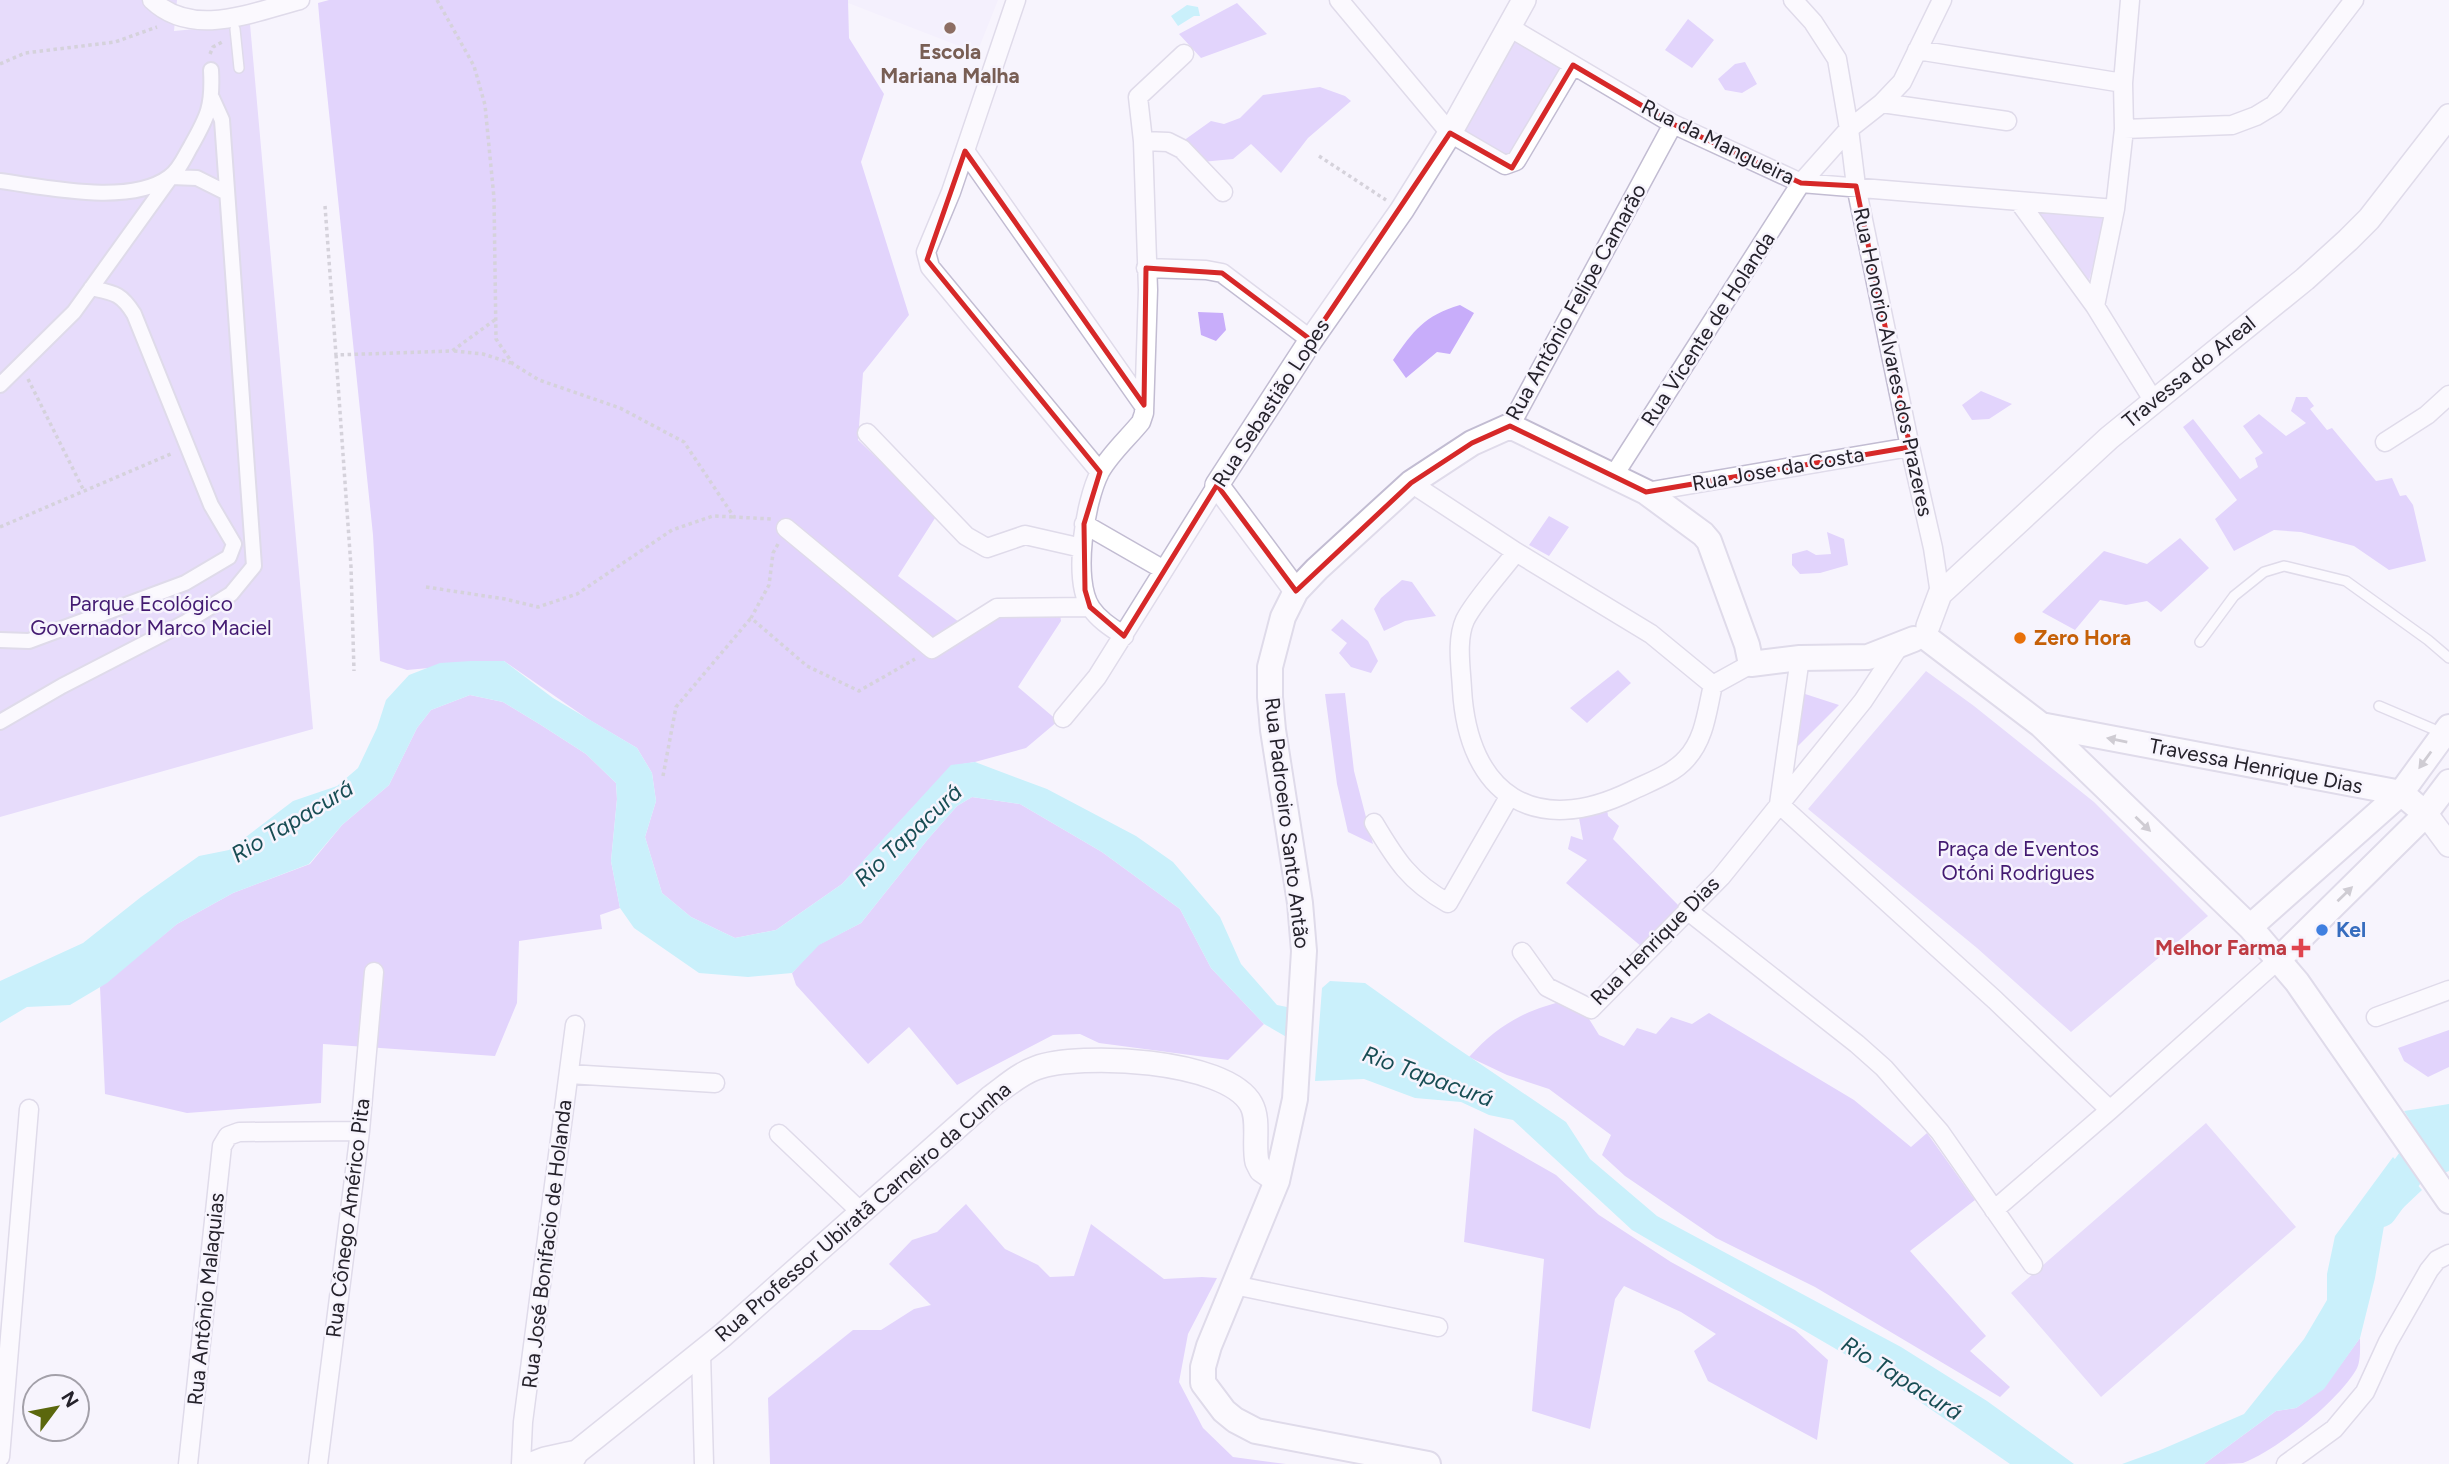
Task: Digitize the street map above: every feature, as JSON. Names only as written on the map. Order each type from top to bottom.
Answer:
[{"type":"main road","points":[[1510,426],[1646,492],[1709,541],[1747,645],[1751,664],[1800,658],[1868,657],[1918,637]]},
{"type":"main road","name":"Rua Antônio Felipe Camarão","points":[[1296,592],[1317,569],[1411,483],[1472,443],[1510,426]]},
{"type":"main road","name":"Rua Padroeiro Santo Antão","points":[[1296,592],[1283,617],[1270,667],[1270,697],[1304,951],[1295,1100],[1277,1181],[1203,1367],[1203,1384],[1224,1411],[1256,1432],[1428,1464]]},
{"type":"main road","name":"Travessa Henrique Dias","points":[[1918,637],[2041,725],[2250,927],[2297,982],[2449,1201]]},
{"type":"main road","name":"Travessa Henrique Dias","points":[[2041,725],[2401,793],[2426,814]]},
{"type":"main road","points":[[2250,927],[2401,793],[2442,730]]},
{"type":"main road","points":[[2279,959],[2426,814],[2449,782]]},
{"type":"street","points":[[152,0],[178,17],[235,28],[300,0]]},
{"type":"street","points":[[1016,0],[965,151],[926,253],[930,267],[1100,472]]},
{"type":"street","points":[[1339,0],[1450,133],[1505,165],[1513,164],[1573,65]]},
{"type":"street","points":[[1450,133],[1524,0]]},
{"type":"street","name":"Rua Honorio Alvares dos Prazeres","points":[[1793,0],[1813,22],[1837,59],[1856,186],[1933,548],[1940,594]]},
{"type":"street","name":"Rua da Mangueira","points":[[1508,27],[1674,124],[1801,183],[1849,129],[1882,103],[1902,82],[1942,0]]},
{"type":"street","points":[[2095,306],[2115,208],[2124,129],[2123,83],[2130,0]]},
{"type":"street","points":[[2124,129],[2232,125],[2256,116],[2274,105],[2354,0]]},
{"type":"street","points":[[1917,50],[2123,83]]},
{"type":"street","points":[[1124,636],[1104,622],[1090,607],[1085,590],[1082,548],[1084,524],[1100,472],[1141,422],[1144,413],[1148,290],[1139,97],[1184,54]]},
{"type":"street","points":[[0,385],[74,312],[171,177],[208,117],[212,98],[211,70]]},
{"type":"street","points":[[0,722],[197,615],[231,594],[254,566],[222,120],[212,98]]},
{"type":"street","points":[[1882,103],[2007,121]]},
{"type":"street","name":"Travessa do Areal","points":[[1918,637],[1940,594],[2153,400],[2305,279],[2348,240],[2369,219],[2449,116]]},
{"type":"street","name":"Rua Antônio Felipe Camarão","points":[[1510,426],[1674,124]]},
{"type":"street","name":"Rua Sebastião Lopes","points":[[1063,718],[1097,677],[1311,340],[1402,210],[1450,133]]},
{"type":"street","points":[[1143,141],[1168,142],[1182,149],[1223,191]]},
{"type":"street","points":[[965,151],[1144,406]]},
{"type":"street","points":[[0,181],[54,189],[120,193],[147,189],[171,177],[197,178],[227,193]]},
{"type":"street","points":[[1801,183],[2115,208]]},
{"type":"street","name":"Rua Vicente de Holanda","points":[[1614,475],[1801,183]]},
{"type":"street","points":[[2020,202],[2095,306],[2153,400]]},
{"type":"street","points":[[1146,268],[1222,273],[1311,340]]},
{"type":"street","points":[[0,640],[29,641],[185,583],[229,557],[234,544],[211,505],[134,314],[125,299],[116,293],[91,288]]},
{"type":"street","points":[[2385,442],[2427,415],[2449,395]]},
{"type":"street","points":[[867,433],[966,536],[986,548],[1025,535],[1082,548]]},
{"type":"street","name":"Rua Jose da Costa","points":[[1646,492],[1910,447]]},
{"type":"street","points":[[1411,483],[1516,552],[1651,634],[1713,685]]},
{"type":"street","points":[[1217,485],[1296,592]]},
{"type":"street","points":[[1084,524],[1164,570]]},
{"type":"street","points":[[786,528],[932,649],[997,608],[1090,607]]},
{"type":"street","points":[[1516,552],[1471,611],[1461,634],[1463,705],[1470,741],[1487,775],[1509,797],[1546,811],[1563,811],[1610,802],[1664,775],[1686,760],[1702,735],[1713,685],[1751,664]]},
{"type":"street","name":"Rua Henrique Dias","points":[[1522,952],[1547,987],[1591,1009],[1721,877],[1918,637]]},
{"type":"street","points":[[1800,658],[1779,804],[1995,999],[2110,1110]]},
{"type":"street","points":[[1374,823],[1406,871],[1425,890],[1448,903],[1509,797]]},
{"type":"street","name":"Travessa Henrique Dias","points":[[2426,814],[2449,845]]},
{"type":"street","points":[[1687,910],[1884,1068],[1940,1132],[2033,1265]]},
{"type":"street","points":[[1994,1210],[2279,959]]},
{"type":"street","name":"Rua Cônego Américo Pita","points":[[317,1464],[360,1131],[374,972]]},
{"type":"street","points":[[2376,1017],[2449,990]]},
{"type":"street","name":"Rua José Bonifacio de Holanda","points":[[521,1464],[523,1422],[575,1025]]},
{"type":"street","name":"Rua Professor Ubiratã Carneiro da Cunha","points":[[532,1464],[545,1458],[574,1458],[701,1353],[991,1097],[1036,1068],[1076,1062],[1155,1062],[1198,1071],[1226,1081],[1243,1093],[1252,1105],[1257,1162],[1261,1170],[1277,1181]]},
{"type":"street","points":[[569,1074],[715,1083]]},
{"type":"street","points":[[0,1457],[29,1109]]},
{"type":"street","name":"Rua Antônio Malaquias","points":[[188,1464],[222,1146],[228,1136],[239,1132],[360,1131]]},
{"type":"street","points":[[779,1134],[861,1212]]},
{"type":"street","points":[[2286,1464],[2334,1429],[2365,1392],[2388,1342],[2429,1270],[2437,1260],[2449,1254]]},
{"type":"street","points":[[1234,1285],[1438,1327]]},
{"type":"street","points":[[701,1353],[704,1464]]},
{"type":"lane","points":[[235,28],[239,68]]},
{"type":"lane","points":[[2200,642],[2234,596],[2264,572],[2284,566],[2346,581],[2449,658]]},
{"type":"lane","points":[[2379,706],[2442,730]]},
{"type":"path","points":[[437,0],[474,66],[485,105],[494,198],[496,339],[513,364]]},
{"type":"path","points":[[0,64],[25,54],[115,43],[178,17]]},
{"type":"path","points":[[211,70],[209,56],[213,47],[228,40],[235,28]]},
{"type":"path","points":[[1319,156],[1402,210]]},
{"type":"path","points":[[325,206],[351,568],[354,671]]},
{"type":"path","points":[[452,351],[496,319]]},
{"type":"path","points":[[336,355],[452,351],[483,354],[513,364],[539,380],[620,408],[684,442],[734,517]]},
{"type":"path","points":[[21,365],[84,491]]},
{"type":"path","points":[[0,527],[188,447]]},
{"type":"path","points":[[426,587],[505,599],[537,607],[577,594],[673,530],[713,516],[774,519],[786,528],[773,554],[769,585],[751,618],[676,707],[663,776]]},
{"type":"path","points":[[751,618],[807,666],[859,691],[932,649]]},
{"type":"highlighted area","points":[[1573,65],[1673,124],[1801,183],[1856,186],[1910,447],[1646,492],[1510,426],[1472,443],[1411,483],[1296,591],[1217,485],[1124,636],[1090,607],[1085,590],[1084,524],[1100,472],[927,260],[965,151],[1144,405],[1146,268],[1222,273],[1311,340],[1450,133],[1512,168]]},
{"type":"shaded area","points":[[329,0],[848,0],[849,38],[884,94],[861,162],[909,315],[863,373],[858,440],[937,515],[898,576],[967,628],[997,608],[1060,614],[1061,621],[1018,687],[1058,721],[1026,748],[951,766],[842,884],[776,930],[735,938],[691,917],[662,893],[645,837],[656,801],[652,773],[637,748],[588,719],[504,661],[407,670],[380,661],[373,535],[318,3]]},
{"type":"shaded area","name":"Escola Mariana Malha","points":[[848,0],[998,0],[977,53],[848,3]]},
{"type":"shaded area","points":[[1237,3],[1267,34],[1201,58],[1179,34]]},
{"type":"shaded area","points":[[1688,19],[1714,40],[1692,68],[1665,50]]},
{"type":"shaded area","points":[[1745,62],[1757,84],[1742,93],[1725,90],[1718,79],[1735,64]]},
{"type":"shaded area","points":[[1320,87],[1351,101],[1308,138],[1281,173],[1251,144],[1233,159],[1202,162],[1183,141],[1211,121],[1224,124],[1240,118],[1263,95]]},
{"type":"shaded area","points":[[1460,305],[1474,313],[1450,354],[1437,352],[1406,378],[1393,360],[1400,349],[1429,319]]},
{"type":"shaded area","points":[[1198,312],[1223,313],[1226,330],[1216,341],[1201,335]]},
{"type":"shaded area","points":[[1981,391],[2012,404],[1989,419],[1972,420],[1962,405]]},
{"type":"shaded area","points":[[2296,397],[2307,397],[2314,406],[2310,409],[2327,430],[2332,428],[2376,481],[2392,478],[2400,496],[2406,495],[2413,505],[2426,561],[2389,570],[2354,546],[2301,532],[2274,530],[2234,551],[2215,519],[2237,500],[2183,427],[2193,419],[2240,479],[2258,467],[2255,458],[2263,453],[2243,426],[2259,414],[2286,436],[2306,423],[2291,411]]},
{"type":"shaded area","points":[[1549,516],[1569,527],[1549,556],[1529,545]]},
{"type":"shaded area","points":[[1827,532],[1844,539],[1848,565],[1820,573],[1800,574],[1792,565],[1792,554],[1807,550],[1816,555],[1831,554]]},
{"type":"shaded area","points":[[2180,538],[2209,568],[2161,612],[2147,601],[2126,605],[2100,600],[2075,630],[2042,612],[2104,551],[2147,564]]},
{"type":"shaded area","points":[[1402,580],[1412,582],[1436,616],[1405,621],[1384,631],[1374,609],[1381,598]]},
{"type":"shaded area","points":[[1342,619],[1368,641],[1378,661],[1371,673],[1351,667],[1339,653],[1347,643],[1331,630]]},
{"type":"shaded area","points":[[1618,670],[1631,683],[1587,723],[1570,708]]},
{"type":"shaded area","points":[[1799,692],[1839,705],[1790,751]]},
{"type":"shaded area","points":[[1345,693],[1354,771],[1373,844],[1348,832],[1337,784],[1325,694]]},
{"type":"shaded area","points":[[470,695],[503,702],[586,754],[616,783],[611,861],[620,908],[600,915],[602,929],[519,941],[517,1003],[495,1056],[323,1044],[321,1103],[187,1113],[105,1094],[100,987],[177,924],[233,893],[310,864],[342,825],[389,785],[417,728],[431,710]]},
{"type":"shaded area","points":[[972,797],[1020,804],[1102,852],[1180,909],[1211,968],[1264,1024],[1228,1060],[1099,1043],[1080,1034],[1053,1035],[957,1085],[909,1027],[868,1064],[796,985],[792,973],[818,945],[861,923],[957,806]]},
{"type":"shaded area","points":[[1607,809],[1608,816],[1619,826],[1613,839],[1681,908],[1642,947],[1566,883],[1587,860],[1568,849],[1571,836],[1583,840],[1579,818]]},
{"type":"shaded area","points":[[1568,1000],[1581,1006],[1599,1035],[1624,1046],[1637,1028],[1656,1034],[1671,1017],[1692,1024],[1709,1013],[1854,1100],[1911,1147],[1927,1133],[1975,1200],[1910,1251],[1986,1336],[1970,1351],[2010,1387],[2000,1397],[1815,1287],[1716,1238],[1625,1176],[1602,1155],[1611,1135],[1549,1089],[1507,1075],[1469,1057],[1480,1045],[1514,1020],[1539,1008]]},
{"type":"shaded area","points":[[2449,1030],[2449,1067],[2428,1077],[2404,1061],[2398,1048]]},
{"type":"shaded area","points":[[1474,1128],[1556,1175],[1599,1215],[1671,1262],[1795,1330],[1828,1360],[1817,1440],[1708,1381],[1694,1351],[1716,1334],[1681,1312],[1624,1286],[1615,1299],[1590,1429],[1532,1411],[1544,1259],[1464,1242]]},
{"type":"shaded area","points":[[966,1204],[1005,1249],[1038,1265],[1050,1277],[1074,1276],[1091,1224],[1164,1279],[1217,1278],[1188,1334],[1179,1382],[1203,1428],[1233,1457],[1286,1464],[770,1464],[768,1398],[853,1330],[881,1330],[914,1309],[931,1305],[889,1264],[912,1240],[937,1232]]},
{"type":"shaded area","points":[[2360,1338],[2358,1367],[2335,1396],[2305,1424],[2257,1457],[2243,1463],[2204,1464],[2276,1411],[2296,1408],[2323,1389]]},
{"type":"green space","name":"Parque Ecológico Governador Marco Maciel","points":[[0,0],[177,0],[174,31],[250,24],[313,729],[0,817]]},
{"type":"green space","points":[[1513,41],[1560,68],[1509,160],[1461,133]]},
{"type":"green space","points":[[2035,211],[2106,215],[2088,285]]},
{"type":"green space","name":"Praça de Eventos Otóni Rodrigues","points":[[1926,671],[2094,802],[2208,916],[2071,1032],[1977,948],[1808,809]]},
{"type":"green space","points":[[2206,1123],[2296,1227],[2101,1397],[2011,1293]]},
{"type":"water","points":[[1187,5],[1198,7],[1200,16],[1194,16],[1178,26],[1171,16]]},
{"type":"water","points":[[504,661],[553,698],[637,748],[652,773],[656,801],[645,837],[662,893],[691,917],[735,938],[776,930],[842,884],[951,765],[975,762],[1047,789],[1136,836],[1173,862],[1220,917],[1241,964],[1277,1005],[1292,1008],[1290,1039],[1264,1024],[1211,968],[1180,909],[1102,852],[1020,804],[972,797],[957,806],[861,923],[819,945],[792,973],[748,977],[699,973],[634,928],[620,908],[611,861],[616,783],[586,754],[503,702],[470,695],[431,710],[417,728],[389,785],[342,825],[309,864],[233,893],[177,924],[107,983],[70,1005],[27,1007],[0,1023],[0,981],[83,943],[199,856],[229,850],[293,801],[337,786],[358,768],[377,728],[386,700],[409,675],[440,663]]},
{"type":"water","points":[[1330,981],[1365,983],[1566,1122],[1590,1159],[1657,1216],[1901,1347],[1987,1401],[2074,1464],[2010,1464],[1884,1377],[1632,1230],[1513,1120],[1489,1115],[1461,1102],[1415,1098],[1364,1079],[1315,1081],[1322,988]]},
{"type":"water","points":[[2449,1104],[2449,1171],[2444,1173],[2404,1111]]},
{"type":"water","points":[[2393,1157],[2422,1190],[2384,1226],[2360,1338],[2324,1389],[2296,1408],[2276,1411],[2204,1464],[2122,1464],[2244,1414],[2304,1339],[2327,1300],[2327,1274],[2335,1236]]},
{"type":"waterway","name":"Rio Tapacurá","points":[[2380,1210],[2435,1133],[2449,1138]]},
{"type":"place","name":"Escola Mariana Malha","points":[[950,28]]},
{"type":"place","name":"Zero Hora","points":[[2020,638]]},
{"type":"place","name":"Kel","points":[[2322,930]]},
{"type":"place","name":"Melhor Farma","points":[[2301,948]]}]
